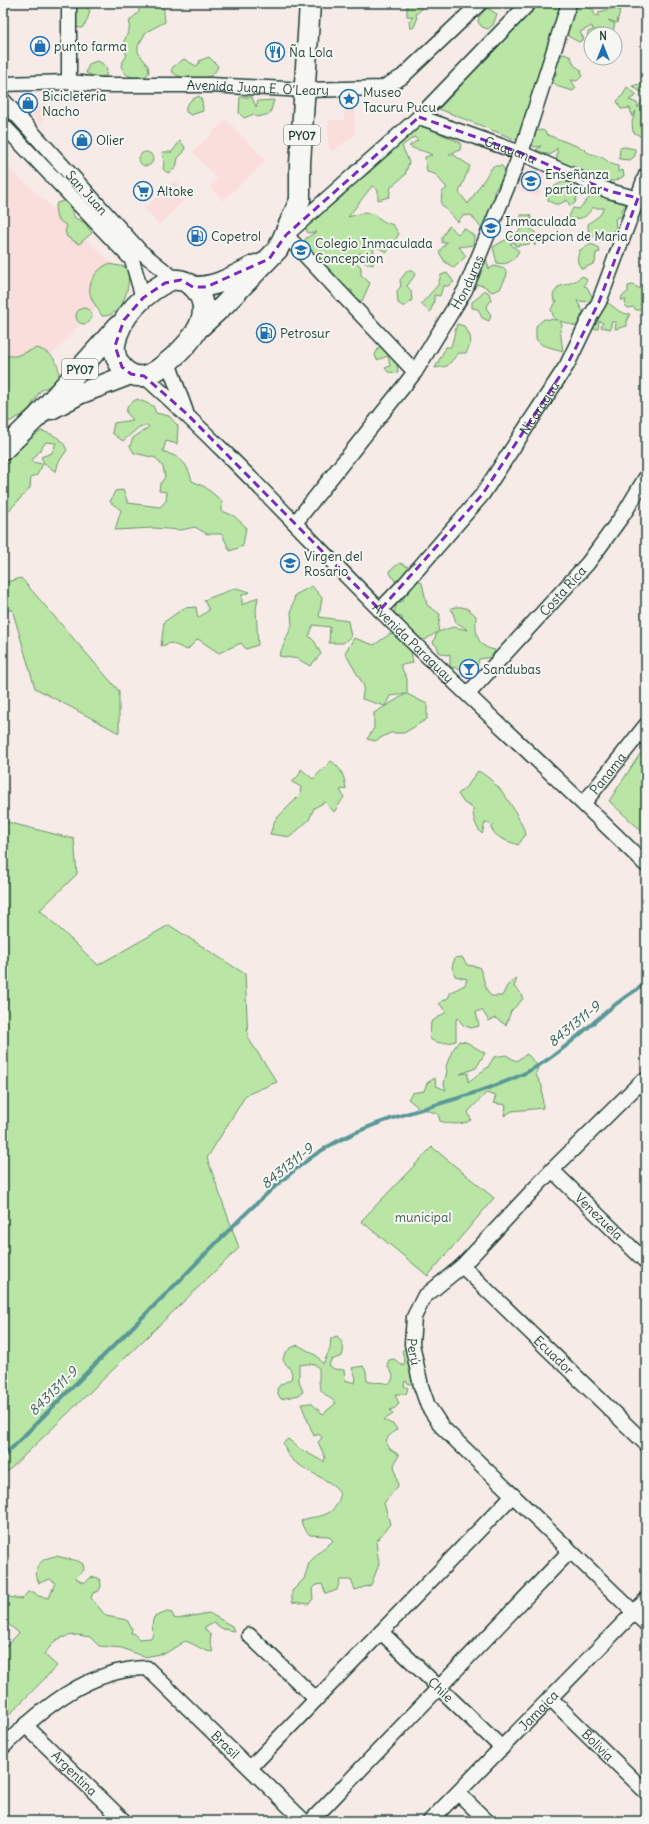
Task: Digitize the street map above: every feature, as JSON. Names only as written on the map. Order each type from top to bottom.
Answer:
[{"type":"highway","name":"PY07","points":[[37,417],[79,394],[138,375],[155,372],[179,353],[199,328],[224,305],[278,249],[286,235],[300,200],[310,3]]},
{"type":"highway","name":"PY07","points":[[3,450],[37,417],[143,298],[165,283],[184,283],[206,287],[218,284],[269,259]]},
{"type":"highway","name":"PY07","points":[[184,283],[198,293],[203,307],[199,328]]},
{"type":"highway","name":"PY07","points":[[124,320],[115,346],[116,354],[122,367],[138,375]]},
{"type":"street","points":[[69,3],[69,82]]},
{"type":"street","name":"Avenida Juan E. O'Leary","points":[[3,84],[69,82],[102,85],[210,85],[305,90],[382,88],[402,77],[480,3]]},
{"type":"street","points":[[415,372],[286,235],[419,117],[529,3]]},
{"type":"street","name":"Honduras","points":[[295,523],[415,372],[465,290],[521,153],[570,3]]},
{"type":"street","name":"San Juan","points":[[3,100],[140,251],[184,283]]},
{"type":"street","name":"Guayana","points":[[419,117],[521,153],[609,191],[642,200]]},
{"type":"street","name":"San Juan","points":[[3,125],[132,260],[143,298]]},
{"type":"street","name":"Nicaragua","points":[[380,610],[404,585],[482,495],[567,365],[590,317],[600,302],[642,200],[646,175]]},
{"type":"street","points":[[168,362],[186,414]]},
{"type":"street","name":"Avenida Paraguay","points":[[138,375],[186,414],[380,610],[584,803],[646,864]]},
{"type":"street","name":"Costa Rica","points":[[468,694],[588,562],[625,512],[646,477]]},
{"type":"street","name":"Panama","points":[[584,803],[646,725]]},
{"type":"street","name":"Perú","points":[[644,1083],[552,1170],[462,1266],[424,1297],[414,1317],[412,1344],[421,1386],[428,1406],[442,1427],[646,1624]]},
{"type":"street","name":"Venezuela","points":[[552,1170],[646,1262]]},
{"type":"street","name":"Ecuador","points":[[462,1266],[646,1444]]},
{"type":"street","points":[[250,1768],[512,1495]]},
{"type":"street","points":[[311,1821],[570,1550]]},
{"type":"street","name":"Jamaica","points":[[430,1821],[646,1600]]},
{"type":"street","name":"Chile","points":[[381,1632],[502,1748]]},
{"type":"street","points":[[249,1635],[316,1700]]},
{"type":"street","name":"Brasil","points":[[25,1725],[71,1690],[112,1672],[129,1668],[147,1668],[304,1821]]},
{"type":"street","name":"Bolivia","points":[[550,1698],[646,1792]]},
{"type":"street","points":[[3,1747],[25,1725]]},
{"type":"street","name":"Argentina","points":[[25,1725],[124,1821]]},
{"type":"street","points":[[458,1793],[487,1821]]},
{"type":"highlighted area","points":[[419,117],[521,153],[609,191],[638,198],[599,302],[567,365],[482,495],[380,610],[187,414],[144,376],[131,374],[122,367],[115,346],[124,320],[143,298],[165,283],[181,280],[193,287],[206,287],[269,259],[286,235]]},
{"type":"shaded area","points":[[44,102],[54,109],[40,124],[31,115]]},
{"type":"shaded area","points":[[344,104],[355,104],[355,135],[331,152],[328,144],[328,120],[344,120]]},
{"type":"shaded area","points":[[226,119],[266,161],[223,201],[210,187],[217,179],[193,152]]},
{"type":"shaded area","points":[[3,162],[126,276],[3,406]]},
{"type":"shaded area","name":"Enseñanza particular","points":[[523,168],[545,173],[539,197],[516,189]]},
{"type":"shaded area","points":[[175,180],[191,194],[159,225],[144,208]]},
{"type":"green space","points":[[136,3],[163,3],[165,22],[146,32],[138,46],[138,52],[148,66],[149,72],[146,76],[138,78],[127,75],[122,69],[121,65],[127,55],[122,46],[129,30],[130,20],[139,12],[139,7]]},
{"type":"green space","points":[[409,3],[421,3],[422,9],[416,14],[417,20],[414,27],[410,29],[409,21],[413,17],[407,16],[407,5]]},
{"type":"green space","points":[[538,3],[562,3],[517,140],[439,109]]},
{"type":"green space","points":[[579,3],[594,10],[594,15],[599,16],[599,12],[613,8],[620,10],[617,23],[608,20],[615,24],[614,26],[583,26],[583,30],[580,32],[583,40],[579,42],[568,36],[566,26],[575,4]]},
{"type":"green space","points":[[81,5],[90,10],[87,21],[82,28],[72,27],[74,6]]},
{"type":"green space","points":[[487,8],[497,14],[493,25],[488,29],[482,27],[478,22],[479,17]]},
{"type":"green space","points":[[564,54],[571,57],[574,65],[581,70],[582,76],[577,81],[571,80],[576,88],[573,91],[559,87],[553,82],[552,76],[557,74],[551,73],[552,58]]},
{"type":"green space","points":[[209,57],[218,66],[215,72],[210,76],[190,79],[176,75],[171,71],[173,67],[184,59],[196,66],[199,64],[199,61]]},
{"type":"green space","points":[[97,61],[102,63],[107,69],[106,76],[98,78],[86,73],[89,64]]},
{"type":"green space","points":[[640,84],[645,87],[646,85],[646,132],[640,136],[633,132],[632,122],[636,111],[632,117],[630,108],[621,109],[617,101],[623,95],[627,87],[637,95],[629,100],[637,103],[638,108],[645,95],[632,86]]},
{"type":"green space","points":[[199,96],[202,101],[203,111],[191,115],[186,112],[186,106],[191,100]]},
{"type":"green space","points":[[240,97],[252,97],[256,107],[258,101],[274,100],[270,114],[257,117],[254,114],[244,118],[239,113]]},
{"type":"green space","points":[[425,124],[437,128],[441,134],[461,143],[460,150],[449,154],[454,155],[470,166],[459,192],[468,204],[493,166],[502,166],[506,172],[494,192],[496,203],[491,228],[482,229],[471,215],[462,216],[458,222],[441,204],[442,192],[447,188],[435,174],[427,172],[425,157],[432,155],[409,146],[418,140],[414,137],[402,146],[409,162],[405,175],[391,187],[389,197],[378,200],[378,190],[372,186],[348,217],[365,212],[373,214],[383,221],[393,225],[399,234],[387,252],[374,246],[373,265],[365,263],[361,253],[351,257],[361,267],[361,275],[370,283],[362,301],[352,300],[352,290],[346,290],[320,271],[326,262],[319,257],[310,255],[305,239],[316,232],[308,233],[305,227],[343,196],[351,185],[369,173],[385,153],[396,148],[401,140],[416,128]]},
{"type":"green space","points":[[543,130],[548,135],[584,149],[618,166],[618,172],[623,170],[624,176],[615,181],[602,181],[557,165],[557,148],[550,155],[536,150],[541,146],[535,147],[529,144],[535,131]]},
{"type":"green space","points":[[180,141],[185,147],[184,152],[178,158],[176,168],[168,173],[163,169],[164,162],[162,152],[172,152]]},
{"type":"green space","points":[[625,147],[635,149],[635,156],[630,160],[619,159],[620,148]]},
{"type":"green space","points":[[143,152],[149,152],[153,156],[153,162],[149,166],[143,166],[139,162],[139,156]]},
{"type":"green space","points":[[564,181],[574,185],[577,196],[575,203],[570,206],[567,200],[557,204],[548,200],[548,192]]},
{"type":"green space","points":[[589,188],[604,194],[609,199],[620,197],[627,202],[622,210],[622,216],[615,219],[616,228],[609,235],[598,235],[589,238],[588,224],[600,215],[604,208],[592,208],[582,218],[568,219],[573,208],[579,209],[589,198]]},
{"type":"green space","points":[[63,201],[68,203],[75,218],[85,223],[92,233],[79,244],[67,237],[65,231],[67,226],[57,219],[55,208],[57,203]]},
{"type":"green space","points":[[521,215],[530,215],[532,221],[529,228],[535,232],[535,246],[531,237],[529,244],[515,246],[515,242],[510,244],[519,251],[513,260],[504,264],[497,263],[493,247],[520,230]]},
{"type":"green space","points":[[449,226],[458,234],[464,228],[474,236],[473,245],[459,247],[466,256],[454,268],[445,262],[439,252],[447,242],[442,243],[442,237]]},
{"type":"green space","points":[[591,244],[598,247],[600,252],[596,253],[595,263],[582,269],[578,262],[580,250]]},
{"type":"green space","points":[[485,255],[489,269],[494,266],[505,269],[507,275],[500,289],[492,292],[484,286],[475,284]]},
{"type":"green space","points":[[108,264],[126,267],[128,273],[127,290],[120,305],[115,311],[109,315],[102,316],[92,299],[90,287],[96,273]]},
{"type":"green space","points":[[407,271],[413,271],[415,275],[407,286],[411,291],[412,300],[404,307],[398,303],[397,291],[401,286],[400,280]]},
{"type":"green space","points":[[447,273],[454,282],[448,286],[443,286],[440,296],[434,295],[434,302],[430,312],[421,304],[438,285],[441,275]]},
{"type":"green space","points":[[583,276],[587,280],[584,286],[587,287],[595,302],[577,301],[586,317],[579,327],[560,321],[562,325],[560,330],[563,351],[542,345],[536,339],[536,326],[544,319],[558,320],[554,318],[551,309],[557,301],[554,301],[553,295],[558,287],[573,282]]},
{"type":"green space","points":[[633,285],[646,292],[646,299],[643,298],[645,304],[644,310],[636,310],[633,307],[628,308],[625,305],[626,300],[621,300],[622,296],[628,292],[628,286]]},
{"type":"green space","points":[[484,290],[489,293],[491,300],[486,308],[491,315],[489,321],[482,318],[478,309],[472,308],[472,302],[480,296]]},
{"type":"green space","points":[[608,303],[620,312],[630,314],[627,320],[627,326],[615,329],[616,322],[611,322],[611,329],[601,327],[603,323],[599,321],[598,329],[592,329],[586,325],[602,304]]},
{"type":"green space","points":[[84,308],[90,310],[92,316],[90,322],[84,324],[78,322],[76,316],[78,310]]},
{"type":"green space","points":[[457,324],[464,326],[471,339],[466,353],[459,353],[447,366],[435,368],[446,347],[451,347]]},
{"type":"green space","points":[[380,345],[397,363],[398,373],[388,372],[385,368],[390,366],[388,356],[377,360],[375,355]]},
{"type":"green space","points":[[37,348],[48,353],[55,360],[58,369],[59,381],[40,391],[30,408],[22,415],[3,425],[3,356],[16,356]]},
{"type":"green space","points":[[137,399],[153,406],[156,413],[169,416],[178,426],[177,444],[166,441],[163,451],[179,459],[188,469],[192,481],[205,487],[222,501],[222,511],[234,516],[246,527],[243,546],[230,551],[222,534],[207,534],[195,527],[181,530],[153,528],[115,530],[121,510],[110,502],[115,491],[123,490],[128,503],[160,507],[166,501],[167,492],[159,491],[160,484],[165,477],[163,467],[156,458],[134,453],[130,446],[133,438],[149,427],[147,425],[139,427],[123,441],[112,433],[114,423],[133,420],[126,412],[128,405]]},
{"type":"green space","points":[[41,431],[57,437],[63,442],[67,450],[58,463],[56,472],[44,463],[41,457],[52,453],[56,443],[46,442],[31,462],[43,464],[37,475],[31,477],[30,488],[3,517],[3,494],[8,491],[3,493],[3,459]]},
{"type":"green space","points":[[400,563],[414,570],[414,578],[422,583],[427,605],[440,614],[438,632],[453,627],[468,630],[456,622],[451,608],[465,608],[476,616],[476,628],[480,642],[484,646],[495,650],[492,657],[479,659],[477,667],[462,669],[450,667],[450,654],[446,655],[439,652],[437,646],[433,643],[437,632],[425,640],[415,638],[400,624],[403,618],[394,613],[397,603],[403,601],[402,593],[389,571]]},
{"type":"green space","points":[[21,578],[119,691],[119,733],[35,688],[12,609],[3,613],[3,583]]},
{"type":"green space","points":[[312,586],[322,598],[319,617],[348,621],[351,637],[343,643],[329,643],[330,627],[313,625],[309,636],[315,642],[321,654],[310,666],[298,659],[279,656],[292,625],[291,613],[295,595]]},
{"type":"green space","points":[[236,588],[250,592],[242,595],[242,605],[258,597],[256,610],[258,645],[246,649],[241,643],[219,653],[198,639],[187,650],[171,643],[161,646],[164,622],[184,608],[196,607],[198,618],[209,610],[204,600]]},
{"type":"green space","points":[[390,634],[409,638],[413,663],[400,665],[407,679],[407,694],[427,704],[427,719],[404,733],[390,733],[375,741],[367,739],[374,728],[374,713],[406,694],[390,696],[385,706],[362,699],[364,686],[345,653],[354,638],[374,645]]},
{"type":"green space","points":[[646,745],[646,835],[609,801]]},
{"type":"green space","points":[[331,761],[342,773],[346,789],[340,790],[344,797],[334,812],[325,802],[314,808],[309,820],[290,837],[270,834],[275,820],[300,795],[301,787],[292,782],[299,775],[301,769],[313,779]]},
{"type":"green space","points":[[478,771],[486,776],[501,790],[518,816],[526,834],[518,845],[496,835],[491,828],[494,825],[485,823],[482,834],[475,822],[473,808],[464,803],[458,794],[468,785]]},
{"type":"green space","points":[[3,821],[74,839],[77,874],[40,910],[98,965],[169,925],[245,974],[248,1038],[277,1082],[246,1095],[207,1158],[239,1248],[3,1476]]},
{"type":"green space","points":[[462,957],[467,965],[479,967],[488,993],[491,996],[502,996],[507,986],[517,978],[514,987],[520,992],[523,999],[511,1011],[506,1025],[495,1018],[489,1021],[482,1010],[476,1012],[479,1026],[471,1028],[463,1025],[458,1018],[456,1020],[456,1041],[440,1043],[430,1039],[431,1022],[446,1012],[439,1003],[448,998],[451,992],[465,985],[467,979],[455,976],[452,967],[455,958]]},
{"type":"green space","points":[[459,1041],[466,1042],[485,1053],[476,1068],[460,1074],[468,1073],[468,1082],[488,1067],[494,1057],[506,1055],[516,1061],[527,1054],[538,1066],[536,1075],[542,1086],[543,1108],[512,1111],[504,1116],[506,1105],[493,1103],[496,1096],[486,1093],[468,1112],[471,1120],[456,1124],[440,1121],[438,1114],[418,1107],[408,1099],[412,1093],[424,1091],[427,1083],[435,1078],[436,1086],[446,1090],[444,1084],[447,1071],[446,1066],[452,1051]]},
{"type":"green space","name":"municipal","points":[[432,1147],[494,1198],[428,1276],[361,1221]]},
{"type":"green space","points":[[337,1336],[343,1345],[343,1353],[342,1356],[331,1360],[329,1365],[334,1369],[344,1370],[345,1380],[355,1383],[356,1378],[352,1368],[363,1366],[366,1371],[367,1381],[388,1384],[392,1381],[393,1375],[387,1365],[389,1360],[394,1359],[403,1366],[405,1362],[402,1351],[406,1347],[409,1369],[413,1373],[415,1384],[409,1384],[405,1381],[404,1386],[408,1388],[406,1394],[395,1394],[399,1404],[390,1410],[393,1414],[384,1420],[394,1425],[397,1429],[388,1437],[386,1442],[390,1449],[399,1455],[394,1465],[398,1486],[384,1503],[390,1524],[376,1542],[379,1564],[371,1585],[355,1590],[351,1580],[340,1580],[337,1590],[326,1594],[322,1584],[317,1585],[312,1589],[313,1599],[309,1604],[292,1602],[292,1591],[304,1579],[309,1563],[320,1551],[333,1541],[329,1536],[310,1535],[303,1527],[301,1521],[328,1513],[336,1506],[340,1497],[335,1486],[293,1460],[288,1455],[283,1443],[288,1439],[300,1449],[324,1462],[325,1457],[318,1442],[322,1438],[319,1434],[314,1436],[301,1404],[311,1403],[323,1414],[336,1403],[321,1390],[319,1384],[319,1370],[315,1365],[299,1365],[299,1381],[303,1392],[299,1395],[281,1399],[277,1389],[280,1385],[291,1379],[292,1373],[283,1360],[284,1355],[292,1347],[298,1345],[317,1356],[323,1364],[330,1349],[331,1338]]},
{"type":"green space","points":[[56,1556],[78,1561],[83,1564],[84,1570],[76,1578],[81,1582],[86,1582],[90,1578],[96,1577],[100,1580],[101,1586],[99,1591],[93,1593],[91,1598],[106,1616],[127,1620],[132,1629],[131,1633],[139,1639],[151,1638],[153,1634],[152,1625],[154,1617],[167,1612],[172,1613],[174,1618],[177,1619],[209,1613],[232,1626],[234,1631],[223,1629],[214,1623],[204,1628],[211,1636],[210,1642],[213,1652],[206,1651],[185,1641],[166,1653],[144,1657],[122,1648],[99,1646],[90,1637],[78,1635],[67,1636],[56,1640],[44,1654],[57,1666],[3,1721],[3,1649],[19,1633],[3,1620],[3,1596],[21,1599],[28,1592],[34,1592],[38,1596],[49,1598],[55,1583],[50,1579],[39,1583],[36,1573],[37,1568],[42,1561]]},
{"type":"waterway","name":"8431311-9","points":[[3,1457],[245,1214],[278,1184],[313,1156],[337,1141],[363,1129],[390,1119],[472,1094],[525,1073],[542,1064],[557,1053],[615,1005],[646,984]]},
{"type":"place","name":"punto farma","points":[[40,46]]},
{"type":"place","name":"Ña Lola","points":[[275,52]]},
{"type":"place","name":"Museo Tacuru Pucu","points":[[349,99]]},
{"type":"place","name":"Bicicletería Nacho","points":[[28,103]]},
{"type":"place","name":"Olier","points":[[82,140]]},
{"type":"place","name":"Enseñanza particular","points":[[531,181]]},
{"type":"place","name":"Altoke","points":[[143,191]]},
{"type":"place","name":"Inmaculada Concepcion de Maria","points":[[491,228]]},
{"type":"place","name":"Copetrol","points":[[197,236]]},
{"type":"place","name":"Colegio Inmaculada Concepcion","points":[[301,250]]},
{"type":"place","name":"Petrosur","points":[[266,333]]},
{"type":"place","name":"Virgen del Rosario","points":[[290,563]]},
{"type":"place","name":"Sandubas","points":[[469,669]]}]
